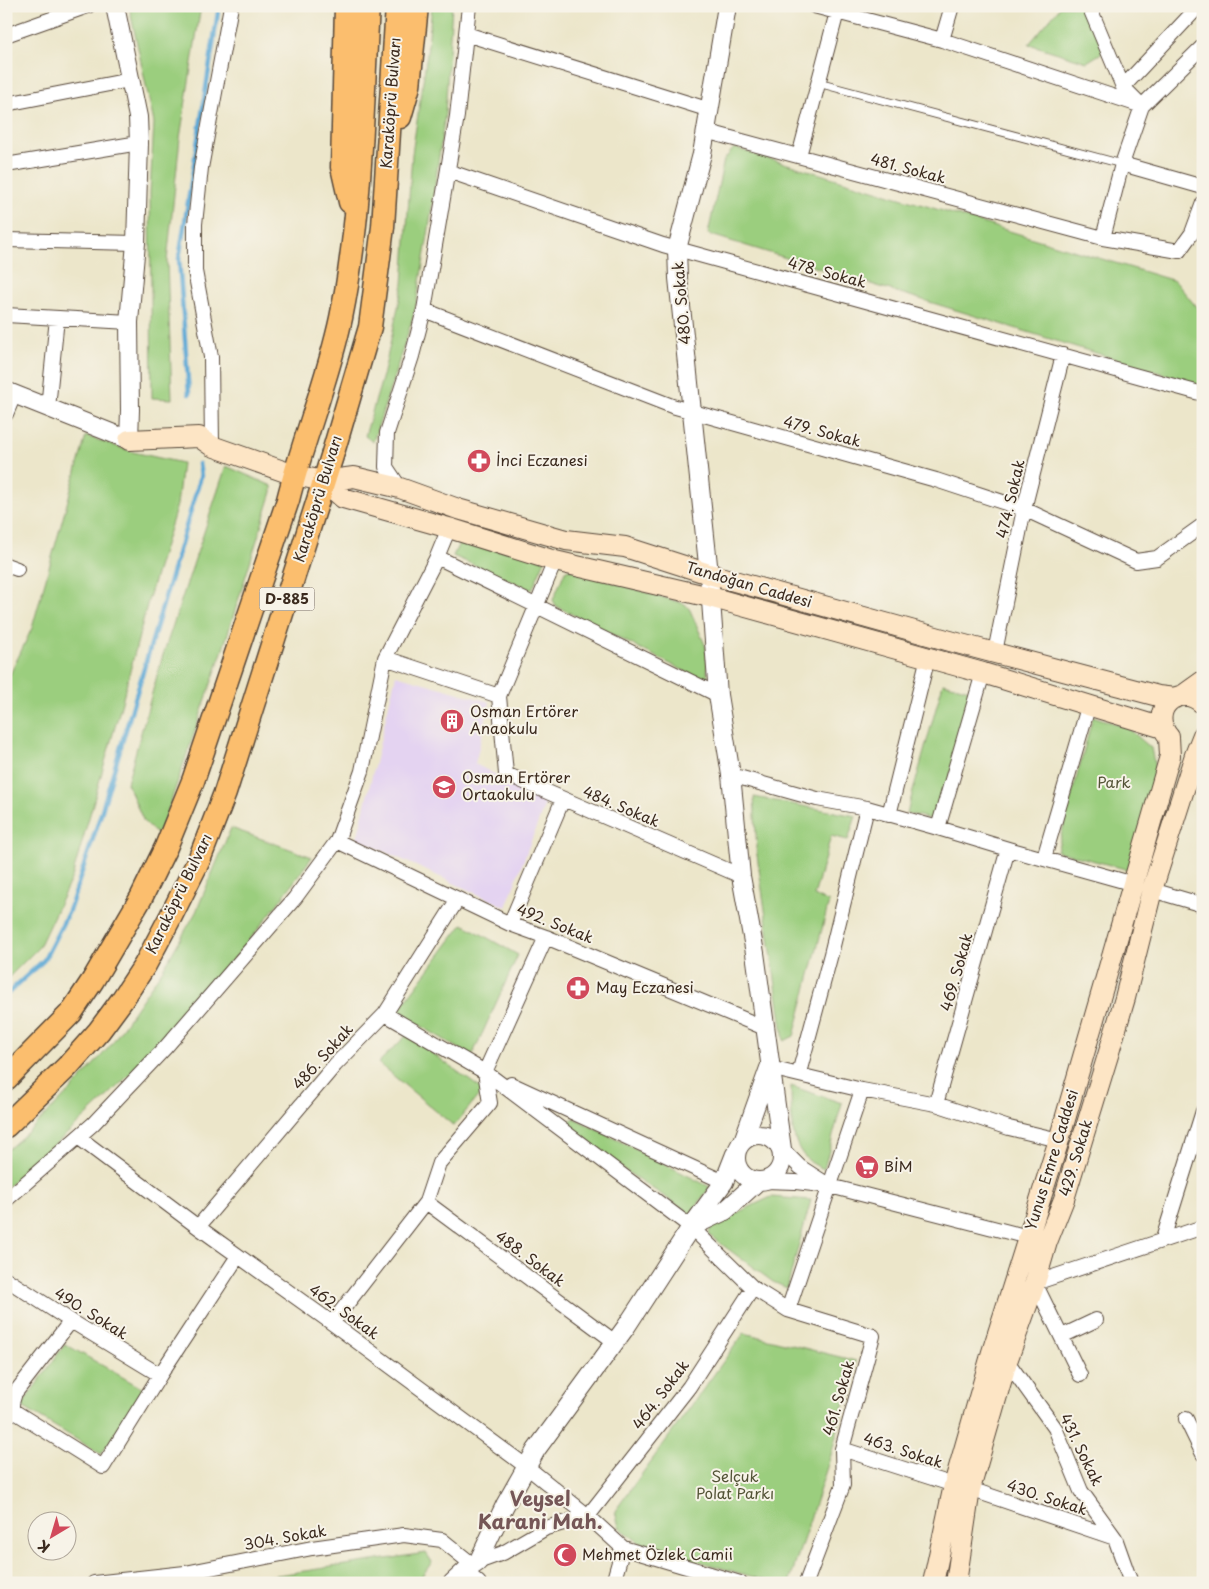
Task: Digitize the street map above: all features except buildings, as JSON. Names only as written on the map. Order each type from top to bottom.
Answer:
[{"type":"highway","points":[[346,6],[342,167],[356,223]]},
{"type":"highway","name":"Karaköprü Bulvarı","points":[[6,1079],[43,1044],[77,1005],[142,898],[193,781],[288,500],[340,319],[356,223],[368,6]]},
{"type":"highway","name":"Karaköprü Bulvarı","points":[[6,1126],[67,1068],[99,1031],[145,965],[199,860],[224,793],[332,456],[370,327],[383,227],[397,6]]},
{"type":"highway","points":[[388,156],[409,86],[416,6]]},
{"type":"main road","name":"Tandoğan Caddesi","points":[[129,440],[199,437],[212,446],[294,475],[324,481],[354,477],[400,488],[458,509],[566,540],[625,547],[709,574],[994,652],[1158,696],[1190,696],[1203,704]]},
{"type":"main road","name":"Tandoğan Caddesi","points":[[324,481],[343,498],[555,561],[710,596],[983,673],[1089,704],[1166,732],[1183,743],[1198,739],[1203,734]]},
{"type":"main road","points":[[1178,697],[1203,681]]},
{"type":"main road","name":"Yunus Emre Caddesi","points":[[933,1583],[962,1487],[992,1352],[1038,1240],[1059,1140],[1143,887],[1170,756],[1161,716],[1163,709],[1178,697]]},
{"type":"main road","name":"429. Sokak","points":[[956,1583],[962,1487],[1035,1283],[1038,1240],[1064,1199],[1109,1052],[1125,998],[1143,887],[1203,734]]},
{"type":"street","points":[[6,35],[88,6]]},
{"type":"street","points":[[6,414],[10,393],[129,440],[129,322],[136,243],[139,143],[138,117],[115,6]]},
{"type":"street","points":[[212,446],[211,357],[195,271],[195,224],[201,168],[231,6]]},
{"type":"street","points":[[400,488],[386,467],[387,433],[412,356],[424,310],[457,116],[469,6]]},
{"type":"street","name":"480. Sokak","points":[[727,6],[702,154],[677,249],[678,278],[709,574],[718,695],[731,775],[741,876],[755,953],[782,1149]]},
{"type":"street","points":[[814,6],[942,40],[1142,106]]},
{"type":"street","points":[[942,40],[952,6]]},
{"type":"street","points":[[1089,6],[1123,87],[1142,106]]},
{"type":"street","points":[[1123,87],[1199,6]]},
{"type":"street","points":[[799,156],[837,12]]},
{"type":"street","points":[[466,34],[710,110]]},
{"type":"street","points":[[1102,238],[1122,164],[1142,106],[1203,46]]},
{"type":"street","points":[[6,104],[130,80]]},
{"type":"street","name":"481. Sokak","points":[[705,131],[1102,238],[1179,251],[1192,233],[1200,226]]},
{"type":"street","points":[[6,165],[139,143]]},
{"type":"street","points":[[1122,164],[1203,187]]},
{"type":"street","name":"478. Sokak","points":[[448,171],[677,249],[1203,394]]},
{"type":"street","points":[[1200,226],[1203,203]]},
{"type":"street","points":[[6,240],[136,243]]},
{"type":"street","name":"479. Sokak","points":[[424,310],[693,413],[936,480],[1024,509],[1136,561],[1157,558],[1202,526]]},
{"type":"street","points":[[6,315],[129,322]]},
{"type":"street","points":[[48,408],[57,318]]},
{"type":"street","name":"474. Sokak","points":[[994,652],[1024,509],[1063,355]]},
{"type":"street","points":[[6,1200],[93,1124],[171,1040],[295,898],[337,841],[362,771],[385,658],[437,558],[449,528]]},
{"type":"street","points":[[437,558],[718,695]]},
{"type":"street","points":[[385,658],[499,696],[555,561]]},
{"type":"street","points":[[889,815],[928,657]]},
{"type":"street","points":[[938,828],[983,673]]},
{"type":"street","name":"484. Sokak","points":[[499,696],[506,774],[741,876]]},
{"type":"street","points":[[1044,858],[1089,704]]},
{"type":"street","points":[[731,775],[817,799],[867,808],[1203,905]]},
{"type":"street","points":[[510,924],[563,799]]},
{"type":"street","points":[[799,1074],[867,808]]},
{"type":"street","name":"492. Sokak","points":[[337,841],[510,924],[546,937],[765,1028]]},
{"type":"street","name":"469. Sokak","points":[[936,1104],[1008,849]]},
{"type":"street","name":"486. Sokak","points":[[198,1227],[335,1065],[385,1014],[454,905],[456,898]]},
{"type":"street","points":[[332,1323],[426,1202],[439,1163],[490,1103],[485,1072],[546,937]]},
{"type":"street","points":[[385,1014],[485,1072],[724,1182]]},
{"type":"street","points":[[472,1566],[536,1450],[615,1342],[691,1227],[724,1182],[770,1068],[862,1090],[936,1104],[1009,1128],[1059,1140]]},
{"type":"street","points":[[485,1072],[691,1227],[753,1288],[788,1310],[862,1090]]},
{"type":"street","points":[[1163,1239],[1203,1111]]},
{"type":"street","points":[[830,1186],[800,1167],[771,1138],[764,1135],[749,1136],[739,1147],[738,1169],[742,1175],[761,1181],[796,1182],[830,1186],[1038,1240]]},
{"type":"street","name":"462. Sokak","points":[[78,1137],[527,1467],[588,1516],[623,1548],[740,1583]]},
{"type":"street","points":[[691,1227],[725,1210],[761,1181],[772,1178],[778,1172],[781,1165],[782,1149]]},
{"type":"street","name":"488. Sokak","points":[[426,1202],[615,1342]]},
{"type":"street","points":[[1080,1375],[1035,1283],[1163,1239],[1202,1232]]},
{"type":"street","points":[[71,1321],[15,1393],[12,1410],[103,1467],[160,1375],[238,1256]]},
{"type":"street","name":"490. Sokak","points":[[6,1279],[160,1375]]},
{"type":"street","name":"464. Sokak","points":[[588,1516],[689,1387],[753,1288]]},
{"type":"street","name":"461. Sokak","points":[[788,1310],[873,1336],[842,1449],[843,1485],[806,1583]]},
{"type":"street","points":[[1062,1336],[1096,1320]]},
{"type":"street","name":"431. Sokak","points":[[1007,1361],[1055,1428],[1081,1491],[1115,1538],[1131,1583]]},
{"type":"street","points":[[1186,1420],[1203,1454]]},
{"type":"street","name":"463. Sokak","points":[[842,1449],[962,1487]]},
{"type":"street","name":"430. Sokak","points":[[962,1487],[1115,1538]]},
{"type":"street","points":[[452,1583],[472,1566],[503,1553],[546,1528],[588,1516]]},
{"type":"street","name":"304. Sokak","points":[[103,1582],[190,1578],[312,1548],[404,1535],[442,1540],[472,1566],[478,1583]]},
{"type":"street","points":[[613,1583],[623,1548]]},
{"type":"lane","points":[[818,83],[1122,164]]},
{"type":"shaded area","name":"Osman Ertörer Ortaokulu","points":[[396,675],[490,702],[475,764],[546,801],[506,907],[357,839]]},
{"type":"green space","points":[[129,6],[201,6],[180,138],[167,261],[172,399],[152,398],[150,192],[154,123]]},
{"type":"green space","points":[[432,6],[452,6],[445,114],[415,311],[373,442],[365,436],[384,372],[403,284],[412,154]]},
{"type":"green space","points":[[1061,6],[1080,6],[1109,40],[1103,52],[1087,62],[1029,44]]},
{"type":"green space","points":[[734,148],[1175,281],[1203,315],[1203,384],[1200,385],[708,234],[724,160]]},
{"type":"green space","points":[[86,436],[133,452],[182,463],[177,505],[148,601],[121,706],[72,877],[39,947],[6,980],[6,683],[32,628]]},
{"type":"green space","points":[[226,466],[272,486],[272,492],[223,649],[159,836],[144,822],[127,783],[161,661]]},
{"type":"green space","points":[[463,535],[545,560],[532,590],[453,556]]},
{"type":"green space","points":[[569,569],[685,604],[690,610],[706,647],[708,683],[556,606],[553,600],[565,571]]},
{"type":"green space","points":[[943,683],[973,691],[938,821],[907,813]]},
{"type":"green space","name":"Park","points":[[1093,716],[1128,728],[1151,748],[1156,773],[1129,870],[1057,851]]},
{"type":"green space","points":[[754,797],[856,816],[848,840],[831,836],[814,896],[829,902],[794,1036],[784,1041],[757,855]]},
{"type":"green space","points":[[231,828],[312,857],[246,944],[175,1027],[110,1094],[6,1188],[6,1151],[72,1089],[110,1046],[163,969],[196,912]]},
{"type":"green space","points":[[463,924],[518,955],[472,1056],[397,1012]]},
{"type":"green space","points":[[407,1035],[483,1090],[454,1126],[378,1063]]},
{"type":"green space","points":[[791,1086],[842,1103],[824,1169],[812,1163],[803,1155],[794,1135],[791,1111]]},
{"type":"green space","points":[[574,1118],[710,1187],[691,1214],[570,1134],[569,1122]]},
{"type":"green space","points":[[771,1197],[811,1200],[787,1288],[773,1282],[709,1235],[711,1225]]},
{"type":"green space","name":"Selçuk Polat Parkı","points":[[744,1333],[856,1361],[831,1455],[789,1583],[775,1583],[644,1546],[619,1527],[615,1511]]},
{"type":"green space","points":[[65,1344],[145,1390],[101,1454],[21,1406]]},
{"type":"green space","points":[[426,1553],[432,1562],[417,1583],[240,1583],[264,1577]]},
{"type":"waterway","points":[[189,394],[179,259],[219,6]]},
{"type":"waterway","points":[[6,995],[44,960],[69,911],[100,817],[201,476],[199,464]]},
{"type":"place","name":"İnci Eczanesi","points":[[479,461]]},
{"type":"place","name":"Osman Ertörer Anaokulu","points":[[452,721]]},
{"type":"place","name":"Osman Ertörer Ortaokulu","points":[[444,787]]},
{"type":"place","name":"May Eczanesi","points":[[578,988]]},
{"type":"place","name":"BİM","points":[[867,1167]]},
{"type":"place","name":"Mehmet Özlek Camii","points":[[565,1555]]},
{"type":"district","name":"Veysel Karani Mah.","points":[[540,1510]]}]
